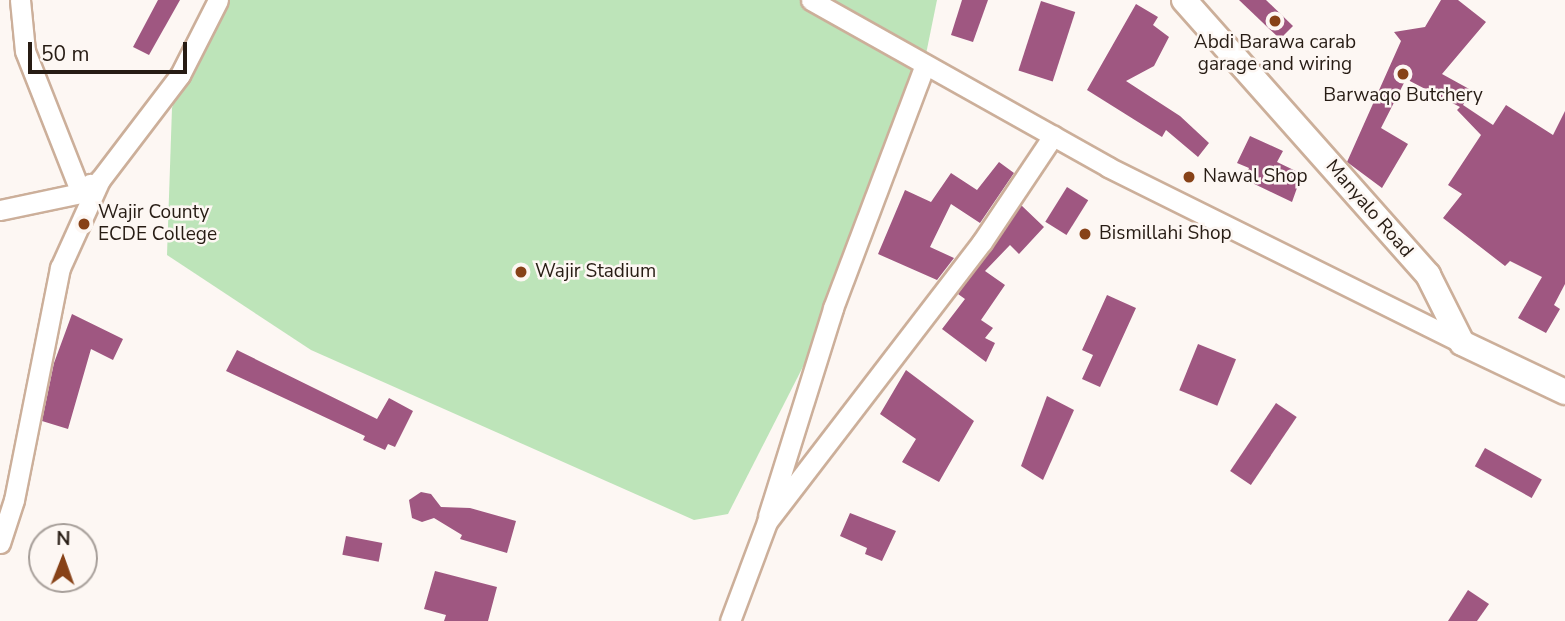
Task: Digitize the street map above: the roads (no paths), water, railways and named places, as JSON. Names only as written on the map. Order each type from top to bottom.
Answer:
[{"type":"street","points":[[20,0],[25,51],[81,193]]},
{"type":"street","points":[[0,543],[14,500],[60,268],[83,210],[120,153],[180,75],[218,0]]},
{"type":"street","points":[[811,0],[1053,136],[1462,343],[1565,392]]},
{"type":"street","name":"Manyalo Road","points":[[1184,0],[1428,275],[1462,343]]},
{"type":"street","points":[[730,621],[767,522],[833,308],[925,65]]},
{"type":"street","points":[[767,522],[966,264],[1053,136]]},
{"type":"street","points":[[0,210],[81,193],[120,153]]},
{"type":"place","name":"Abdi Barawa carab garage and wiring","points":[[1275,21]]},
{"type":"place","name":"Barwaqo Butchery","points":[[1403,74]]},
{"type":"place","name":"Nawal Shop","points":[[1189,177]]},
{"type":"place","name":"Wajir County ECDE College","points":[[84,224]]},
{"type":"place","name":"Bismillahi Shop","points":[[1085,234]]},
{"type":"place","name":"Wajir Stadium","points":[[521,272]]}]
